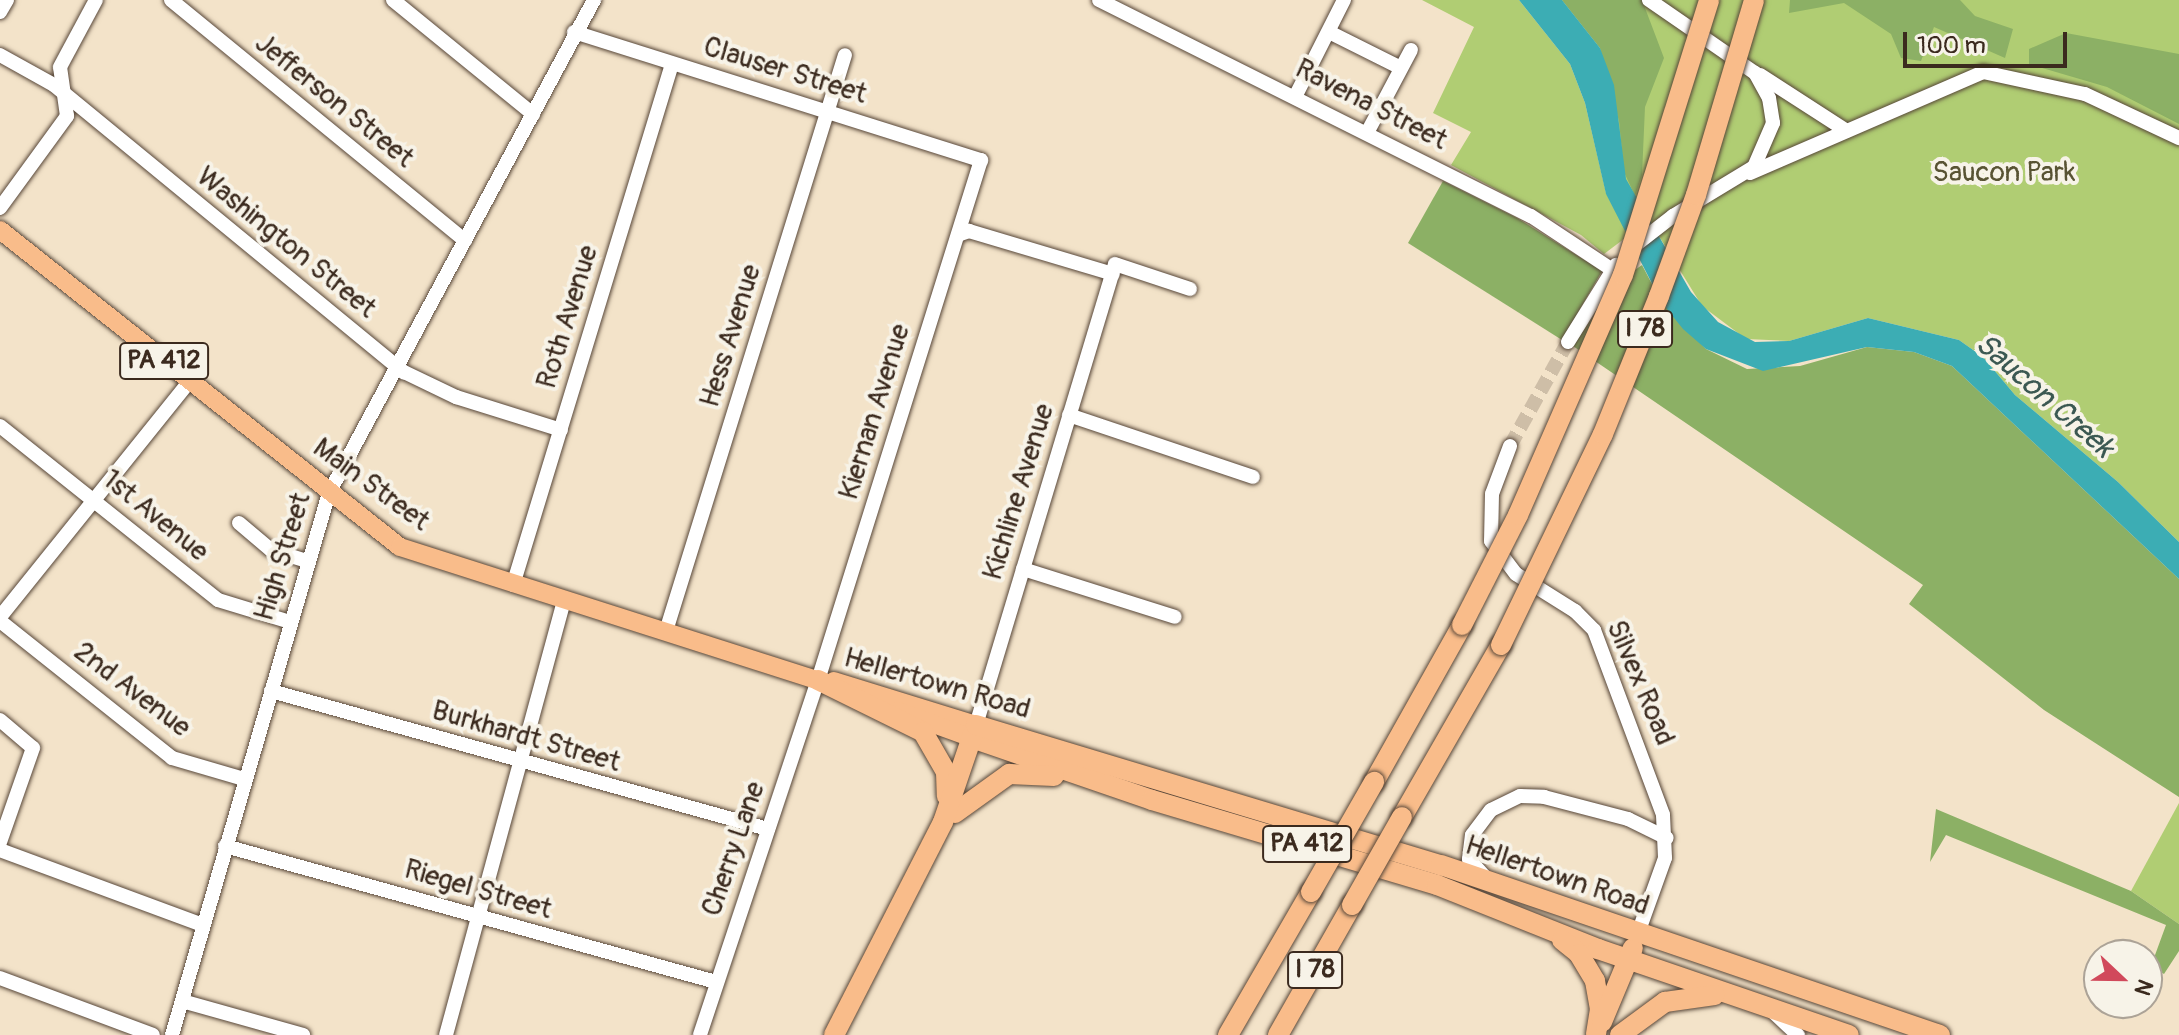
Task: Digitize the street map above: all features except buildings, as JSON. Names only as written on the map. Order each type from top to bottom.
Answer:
[{"type":"highway","name":"I 78","points":[[1228,1035],[1462,625],[1524,501],[1623,275],[1709,0]]},
{"type":"highway","name":"I 78","points":[[1278,1035],[1357,906],[1402,817],[1501,645],[1603,434],[1700,184],[1754,0]]},
{"type":"highway","points":[[818,680],[914,726],[930,739],[946,772],[949,818]]},
{"type":"highway","points":[[845,1035],[949,818],[978,733]]},
{"type":"highway","name":"Hellertown Road","points":[[978,733],[1093,780],[1417,878],[1629,960],[1849,1035]]},
{"type":"highway","name":"Hellertown Road","points":[[978,733],[1507,887],[1940,1035]]},
{"type":"highway","points":[[834,1035],[949,818],[1009,774],[1034,772],[1093,780]]},
{"type":"highway","points":[[1293,1035],[1357,906]]},
{"type":"highway","points":[[1542,927],[1572,947],[1591,971],[1600,1000],[1596,1035]]},
{"type":"highway","points":[[1221,1035],[1290,929]]},
{"type":"highway","points":[[1608,1035],[1638,933]]},
{"type":"highway","points":[[1596,1035],[1629,960]]},
{"type":"highway","points":[[1620,1035],[1647,1011],[1673,999],[1735,998]]},
{"type":"main road","name":"Main Street","points":[[0,230],[400,547],[818,680]]},
{"type":"main road","name":"Hellertown Road","points":[[818,680],[978,733]]},
{"type":"street","points":[[0,12],[7,0]]},
{"type":"street","points":[[0,208],[67,116],[61,64],[96,0]]},
{"type":"street","name":"Jefferson Street","points":[[171,0],[465,241]]},
{"type":"street","points":[[393,0],[533,114]]},
{"type":"street","name":"High Street","points":[[172,1035],[329,493],[574,32],[594,0]]},
{"type":"street","name":"Ravena Street","points":[[1099,0],[1531,216],[1611,269]]},
{"type":"street","points":[[1295,97],[1344,0]]},
{"type":"street","points":[[1649,0],[1847,131]]},
{"type":"street","name":"Clauser Street","points":[[574,32],[981,160]]},
{"type":"street","points":[[1329,32],[1401,68]]},
{"type":"street","points":[[1367,133],[1411,50]]},
{"type":"street","name":"Washington Street","points":[[0,55],[66,96],[398,367],[456,397],[561,430]]},
{"type":"street","name":"Hess Avenue","points":[[666,631],[845,55]]},
{"type":"street","name":"Roth Avenue","points":[[513,585],[672,64]]},
{"type":"street","points":[[1741,177],[1760,160],[1773,123],[1764,87],[1750,68]]},
{"type":"street","points":[[1568,342],[1611,269],[1662,223],[1741,177],[1970,74],[1996,71],[2092,97],[2179,138]]},
{"type":"street","name":"Kiernan Avenue","points":[[818,680],[981,160]]},
{"type":"street","points":[[958,235],[969,231],[1113,274],[1115,264],[1190,289]]},
{"type":"street","name":"Kichline Avenue","points":[[978,733],[1023,569],[1113,274]]},
{"type":"street","points":[[0,619],[190,381]]},
{"type":"street","points":[[1069,415],[1253,477]]},
{"type":"street","name":"1st Avenue","points":[[0,426],[218,600],[290,622]]},
{"type":"street","name":"Silvex Road","points":[[1510,446],[1492,494],[1491,541],[1516,574],[1575,611],[1594,630],[1656,794],[1667,838],[1663,866],[1638,933]]},
{"type":"street","points":[[239,523],[271,550],[307,561]]},
{"type":"street","points":[[1023,569],[1175,617]]},
{"type":"street","points":[[446,1035],[564,600]]},
{"type":"street","name":"2nd Avenue","points":[[0,619],[172,758],[244,779]]},
{"type":"street","name":"Cherry Lane","points":[[700,1035],[818,680]]},
{"type":"street","name":"Burkhardt Street","points":[[271,691],[519,763],[768,829]]},
{"type":"street","points":[[0,720],[33,748],[0,842]]},
{"type":"street","points":[[1507,887],[1475,870],[1468,850],[1481,819],[1515,797],[1540,796],[1611,814],[1667,838]]},
{"type":"street","name":"Riegel Street","points":[[225,846],[716,982]]},
{"type":"street","points":[[0,850],[203,925]]},
{"type":"street","points":[[0,978],[153,1035]]},
{"type":"street","points":[[182,1001],[303,1035]]},
{"type":"street","points":[[1771,1010],[1798,1035]]},
{"type":"green space","name":"Saucon Park","points":[[1422,0],[1519,0],[1570,64],[1585,103],[1606,193],[1617,214],[1600,48],[1562,0],[2179,0],[2179,542],[2118,482],[2015,395],[1983,357],[1959,340],[1868,318],[1789,341],[1746,339],[1702,306],[1649,220],[1604,254],[1581,235],[1451,165],[1471,132],[1433,113],[1474,27]]},
{"type":"green space","points":[[1562,0],[1642,0],[1664,58],[1645,107],[1642,175],[1635,196],[1624,172],[1619,121],[1600,48]]},
{"type":"green space","points":[[1790,0],[1960,0],[1975,16],[2013,29],[2005,58],[1934,27],[1921,61],[1901,58],[1891,34],[1844,3],[1789,13]]},
{"type":"green space","points":[[2066,33],[2179,54],[2179,124],[2107,87],[2029,64],[2029,49]]},
{"type":"green space","points":[[1443,181],[1517,218],[1602,271],[1562,340],[1408,243]]},
{"type":"green space","points":[[1642,265],[1662,303],[1706,349],[1747,369],[1800,366],[1867,347],[1914,352],[1952,366],[2179,579],[2179,797],[2044,710],[1909,604],[1923,585],[1573,346],[1615,284]]},
{"type":"green space","points":[[2179,803],[2179,924],[2131,891]]},
{"type":"green space","points":[[1936,809],[2131,891],[2179,924],[2179,951],[2164,974],[2161,939],[2166,925],[1946,835],[1930,862]]},
{"type":"water","points":[[1519,0],[1562,0],[1600,48],[1614,85],[1626,179],[1691,292],[1718,322],[1755,342],[1789,341],[1868,318],[1959,340],[1983,357],[2015,395],[2118,482],[2179,542],[2179,579],[1952,366],[1914,352],[1867,347],[1763,371],[1706,349],[1683,329],[1662,303],[1606,194],[1585,103],[1570,64]]},
{"type":"tunnel","points":[[1510,446],[1568,342]]},
{"type":"water label","name":"Saucon Creek","points":[[2044,396]]}]
